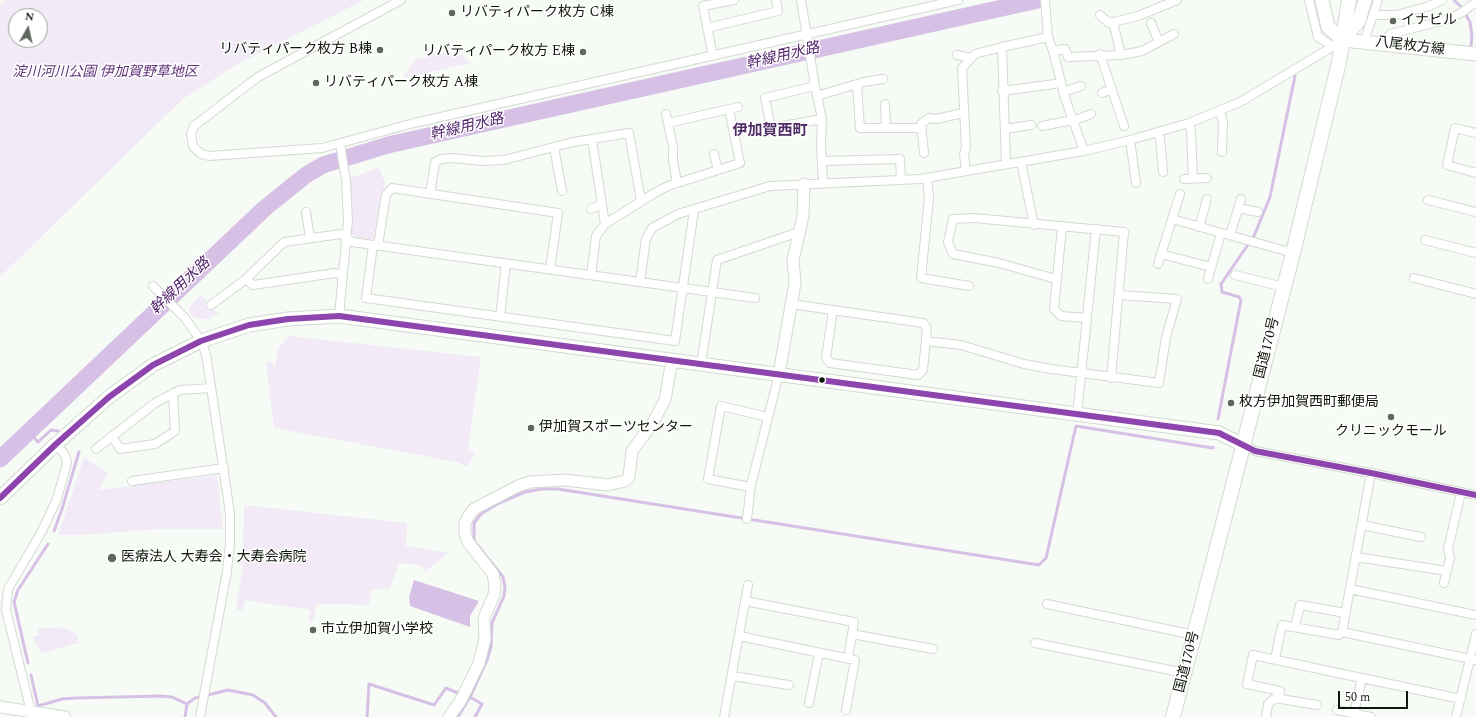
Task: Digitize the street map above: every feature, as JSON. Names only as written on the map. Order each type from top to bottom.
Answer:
[{"type":"highway","name":"国道170号","points":[[1176,716],[1194,635],[1249,448],[1349,0]]},
{"type":"main road","points":[[1322,0],[1328,27],[1339,44],[1359,21],[1365,0]]},
{"type":"main road","name":"八尾枚方線","points":[[1339,44],[1364,42],[1476,54]]},
{"type":"main road","points":[[0,498],[56,444],[109,397],[153,365],[201,341],[249,325],[288,318],[339,316],[1219,433],[1249,448]]},
{"type":"street","points":[[400,0],[258,77],[194,126],[191,134],[193,146],[201,154],[209,156],[322,148],[414,123],[958,0]]},
{"type":"street","points":[[713,56],[703,6],[734,0]]},
{"type":"street","points":[[707,28],[778,11],[776,0]]},
{"type":"street","points":[[801,0],[822,119],[821,143],[823,183]]},
{"type":"street","points":[[1100,15],[1109,23],[1138,16],[1160,3],[1177,0]]},
{"type":"street","points":[[1309,0],[1318,37],[1339,44]]},
{"type":"street","points":[[1364,42],[1378,0]]},
{"type":"street","points":[[1373,15],[1397,15],[1429,6],[1442,0]]},
{"type":"street","points":[[1384,44],[1390,34],[1446,20],[1464,11],[1476,2]]},
{"type":"street","points":[[1045,3],[1048,37],[1063,92],[1084,151]]},
{"type":"street","points":[[1113,22],[1121,55]]},
{"type":"street","points":[[1151,23],[1159,42]]},
{"type":"street","points":[[1052,51],[1065,49],[1068,57],[1100,54],[1121,55],[1142,51],[1174,34]]},
{"type":"street","points":[[966,171],[964,154],[966,148],[963,113],[962,68],[975,54],[1048,37]]},
{"type":"street","points":[[640,282],[646,239],[652,228],[678,214],[770,186],[927,178],[1084,151],[1130,140],[1189,123],[1242,101],[1339,44]]},
{"type":"street","points":[[1002,47],[1002,91],[1006,164]]},
{"type":"street","points":[[1100,54],[1124,126]]},
{"type":"street","points":[[957,55],[971,58]]},
{"type":"street","points":[[817,96],[857,84],[883,79]]},
{"type":"street","points":[[857,84],[860,128],[921,128]]},
{"type":"street","points":[[1002,91],[1055,84]]},
{"type":"street","points":[[815,86],[765,98],[771,128],[822,119]]},
{"type":"street","points":[[1063,92],[1081,86]]},
{"type":"street","points":[[1102,93],[1112,89]]},
{"type":"street","points":[[885,104],[886,128]]},
{"type":"street","points":[[677,183],[672,160],[673,147],[667,118],[738,107]]},
{"type":"street","points":[[591,275],[596,236],[605,224],[640,201],[677,183],[740,163],[729,109]]},
{"type":"street","points":[[1220,111],[1223,122],[1222,152]]},
{"type":"street","points":[[924,153],[921,124],[929,118],[936,119],[963,113]]},
{"type":"street","points":[[1042,126],[1073,120],[1091,114]]},
{"type":"street","points":[[1189,123],[1191,131],[1193,179]]},
{"type":"street","points":[[1004,129],[1031,125]]},
{"type":"street","points":[[1476,133],[1455,128],[1447,165],[1476,173]]},
{"type":"street","points":[[1158,132],[1163,172]]},
{"type":"street","points":[[430,194],[435,162],[441,159],[452,158],[483,162],[504,160],[554,147],[629,133],[640,201]]},
{"type":"street","points":[[592,139],[605,224]]},
{"type":"street","points":[[1130,140],[1136,183]]},
{"type":"street","points":[[339,316],[348,220],[346,180],[340,144]]},
{"type":"street","points":[[554,147],[562,191]]},
{"type":"street","points":[[714,154],[718,170]]},
{"type":"street","points":[[823,161],[900,159],[901,180]]},
{"type":"street","points":[[1021,162],[1034,224]]},
{"type":"street","points":[[559,177],[569,176]]},
{"type":"street","points":[[927,178],[929,198],[921,278],[969,286]]},
{"type":"street","points":[[1184,179],[1207,178]]},
{"type":"street","points":[[747,519],[750,487],[779,374],[795,283],[793,260],[803,216],[804,184]]},
{"type":"street","points":[[550,270],[558,213],[392,188],[386,194],[366,298],[675,341],[694,210]]},
{"type":"street","points":[[1158,264],[1180,194]]},
{"type":"street","points":[[1199,227],[1207,199]]},
{"type":"street","points":[[1428,200],[1476,212]]},
{"type":"street","points":[[591,209],[602,204]]},
{"type":"street","points":[[1230,235],[1240,204],[1258,212]]},
{"type":"street","points":[[306,212],[310,238]]},
{"type":"street","points":[[1056,279],[999,263],[953,254],[948,242],[953,219],[974,218],[1124,232],[1111,378]]},
{"type":"street","points":[[1172,219],[1293,253]]},
{"type":"street","points":[[1062,227],[1054,309],[1061,316],[1087,318]]},
{"type":"street","points":[[1077,415],[1096,229]]},
{"type":"street","points":[[701,364],[717,260],[799,232]]},
{"type":"street","points":[[1208,279],[1221,233]]},
{"type":"street","points":[[211,305],[246,279],[284,242],[341,234],[352,242],[756,298]]},
{"type":"street","points":[[1424,240],[1476,253]]},
{"type":"street","points":[[1161,254],[1211,267]]},
{"type":"street","points":[[500,317],[506,263]]},
{"type":"street","points":[[246,279],[253,285],[335,273],[342,274]]},
{"type":"street","points":[[1235,274],[1284,287]]},
{"type":"street","points":[[1414,278],[1476,294]]},
{"type":"street","points":[[153,286],[185,318],[201,341],[206,354],[230,513],[230,544],[223,598],[200,717]]},
{"type":"street","points":[[926,341],[961,345],[1024,364],[1081,374],[1159,383],[1166,337],[1177,299],[1118,295]]},
{"type":"street","points":[[791,304],[833,310],[923,323],[927,328],[923,370],[918,375],[830,363],[826,358],[833,310]]},
{"type":"street","points":[[449,717],[461,700],[479,663],[485,639],[484,618],[494,595],[495,585],[493,574],[466,537],[465,524],[468,517],[474,509],[518,486],[530,482],[565,480],[608,485],[625,481],[629,477],[632,450],[652,424],[665,400],[672,360]]},
{"type":"street","points":[[96,449],[155,403],[180,390],[211,388]]},
{"type":"street","points":[[112,436],[120,449],[155,444],[176,431],[173,394]]},
{"type":"street","points":[[750,487],[708,479],[721,406],[768,417]]},
{"type":"street","points":[[32,715],[6,610],[8,589],[40,533],[57,499],[67,463],[65,455],[56,444]]},
{"type":"street","points":[[1249,448],[1476,496]]},
{"type":"street","points":[[132,481],[224,468]]},
{"type":"street","points":[[1342,632],[1371,473]]},
{"type":"street","points":[[1444,583],[1450,558],[1448,549],[1461,492]]},
{"type":"street","points":[[1362,525],[1421,537]]},
{"type":"street","points":[[1356,557],[1447,571]]},
{"type":"street","points":[[724,717],[748,585]]},
{"type":"street","points":[[1350,589],[1476,615]]},
{"type":"street","points":[[745,601],[854,622],[848,659]]},
{"type":"street","points":[[1047,604],[1194,635]]},
{"type":"street","points":[[1295,627],[1300,605],[1346,613]]},
{"type":"street","points":[[1275,660],[1282,625],[1339,635],[1342,632],[1473,660]]},
{"type":"street","points":[[852,634],[933,649]]},
{"type":"street","points":[[1456,717],[1473,660],[1476,634]]},
{"type":"street","points":[[739,636],[855,660],[846,710]]},
{"type":"street","points":[[1035,643],[1185,673]]},
{"type":"street","points":[[809,703],[819,653]]},
{"type":"street","points":[[1278,698],[1280,691],[1247,684],[1253,655],[1461,699]]},
{"type":"street","points":[[732,676],[789,685]]},
{"type":"street","points":[[1354,713],[1362,678]]},
{"type":"street","points":[[1266,717],[1268,704],[1275,698],[1317,705]]},
{"type":"street","points":[[0,707],[32,715],[65,717]]},
{"type":"street","points":[[1337,710],[1371,717]]},
{"type":"green space","name":"淀川河川公園 伊加賀野草地区","points":[[5,0],[364,0],[236,65],[183,99],[0,277],[0,5]]},
{"type":"green space","points":[[430,53],[464,55],[466,60],[472,63],[403,78],[416,58],[424,59]]},
{"type":"green space","points":[[379,167],[385,183],[377,235],[371,240],[356,238],[351,233],[351,178]]},
{"type":"green space","points":[[201,295],[219,314],[210,317],[212,320],[195,318],[189,312],[189,307]]},
{"type":"green space","points":[[289,336],[481,357],[468,450],[476,452],[467,467],[457,462],[274,428],[266,362],[272,362],[275,368],[278,348]]},
{"type":"green space","points":[[84,457],[108,473],[98,490],[217,475],[223,529],[160,529],[81,535],[58,535]]},
{"type":"green space","points":[[244,505],[407,523],[406,546],[448,553],[425,572],[420,565],[399,563],[390,588],[371,590],[369,605],[317,604],[313,621],[309,623],[310,610],[245,600],[242,611],[236,610],[243,565],[238,565],[240,556],[243,553]]},
{"type":"green space","points":[[61,627],[77,634],[79,643],[42,653],[32,637],[38,635],[37,629]]},
{"type":"shaded area","points":[[414,580],[479,601],[470,616],[470,627],[410,606],[409,597]]},
{"type":"waterway","name":"幹線用水路","points":[[0,459],[265,208],[306,175],[323,165],[388,145],[1038,0]]},
{"type":"waterway","points":[[1454,0],[1462,8],[1470,22],[1472,37],[1471,45]]},
{"type":"waterway","points":[[1218,419],[1241,300],[1239,297],[1222,292],[1221,284],[1254,236],[1270,197],[1295,76]]},
{"type":"waterway","points":[[458,717],[470,697],[487,660],[491,647],[492,623],[504,596],[505,587],[503,577],[474,541],[474,523],[481,514],[497,504],[525,492],[542,489],[558,489],[1039,565],[1046,558],[1076,426],[1213,447]]},
{"type":"waterway","points":[[29,432],[38,442],[51,430],[58,431]]},
{"type":"waterway","points":[[54,531],[79,452]]},
{"type":"waterway","points":[[28,663],[14,602],[18,590],[48,544]]},
{"type":"waterway","points":[[31,675],[38,706],[62,699],[161,696],[172,697],[187,704]]},
{"type":"waterway","points":[[367,717],[369,684],[434,705],[446,688],[460,694]]},
{"type":"waterway","points":[[185,717],[187,704],[195,698],[228,690],[253,695],[265,703],[276,717]]},
{"type":"waterway","points":[[470,697],[482,704],[475,717]]},
{"type":"transit line","points":[[0,498],[56,444],[109,397],[153,365],[201,341],[249,325],[288,319],[339,316],[1219,433],[1255,451],[1476,495]]},
{"type":"place","name":"リバティパーク枚方 C棟","points":[[452,13]]},
{"type":"place","name":"イナビル","points":[[1393,21]]},
{"type":"place","name":"リバティパーク枚方 B棟","points":[[380,50]]},
{"type":"place","name":"リバティパーク枚方 E棟","points":[[583,52]]},
{"type":"place","name":"リバティパーク枚方 A棟","points":[[316,83]]},
{"type":"place","name":"枚方伊加賀西町郵便局","points":[[1231,403]]},
{"type":"place","name":"クリニックモール","points":[[1391,417]]},
{"type":"place","name":"伊加賀スポーツセンター","points":[[531,428]]},
{"type":"place","name":"医療法人 大寿会・大寿会病院","points":[[112,558]]},
{"type":"place","name":"市立伊加賀小学校","points":[[313,630]]},
{"type":"district","name":"伊加賀西町","points":[[770,132]]}]
